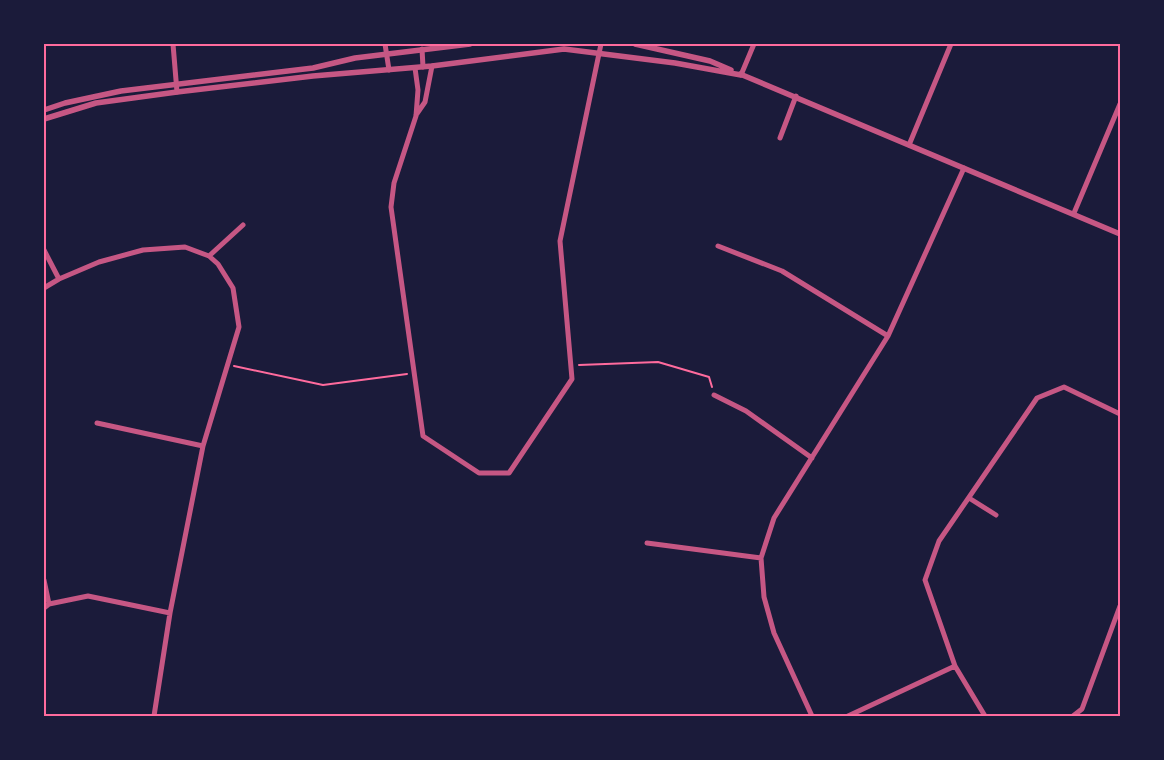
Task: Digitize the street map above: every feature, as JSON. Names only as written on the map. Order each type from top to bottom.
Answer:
[{"type":"street","points":[[173,44],[178,92]]},
{"type":"street","points":[[385,44],[388,70]]},
{"type":"street","points":[[44,110],[65,103],[121,91],[313,68],[355,58],[470,44]]},
{"type":"street","points":[[414,68],[418,90],[416,116],[394,183],[391,208],[423,436],[480,473],[509,473],[572,378],[560,241],[601,44]]},
{"type":"street","points":[[635,44],[710,60],[741,75],[796,96],[1120,234]]},
{"type":"street","points":[[741,75],[754,44]]},
{"type":"street","points":[[908,145],[951,44]]},
{"type":"street","points":[[44,118],[96,104],[178,92],[432,66],[564,46],[741,75]]},
{"type":"street","points":[[422,49],[423,67]]},
{"type":"street","points":[[416,116],[425,102],[432,66]]},
{"type":"street","points":[[780,138],[796,96]]},
{"type":"street","points":[[1074,213],[1120,104]]},
{"type":"street","points":[[812,716],[774,633],[764,597],[762,558],[774,518],[888,336],[964,168]]},
{"type":"street","points":[[209,256],[243,224]]},
{"type":"street","points":[[718,246],[782,272],[888,336]]},
{"type":"street","points":[[44,288],[59,278],[100,262],[143,250],[185,247],[209,256],[218,264],[233,288],[239,327],[203,446],[170,613],[154,716]]},
{"type":"street","points":[[44,250],[59,278]]},
{"type":"street","points":[[985,716],[955,666],[925,580],[939,541],[1037,398],[1064,387],[1120,414]]},
{"type":"street","points":[[714,395],[746,411],[812,458]]},
{"type":"street","points":[[97,423],[203,446]]},
{"type":"street","points":[[969,498],[996,515]]},
{"type":"street","points":[[647,543],[762,558]]},
{"type":"street","points":[[44,580],[49,604]]},
{"type":"street","points":[[44,608],[49,604],[88,596],[170,613]]},
{"type":"street","points":[[1073,716],[1082,709],[1120,606]]},
{"type":"street","points":[[848,716],[955,666]]},
{"type":"path","points":[[571,365],[658,362],[709,378],[714,395]]},
{"type":"path","points":[[227,365],[323,385],[414,373]]}]
